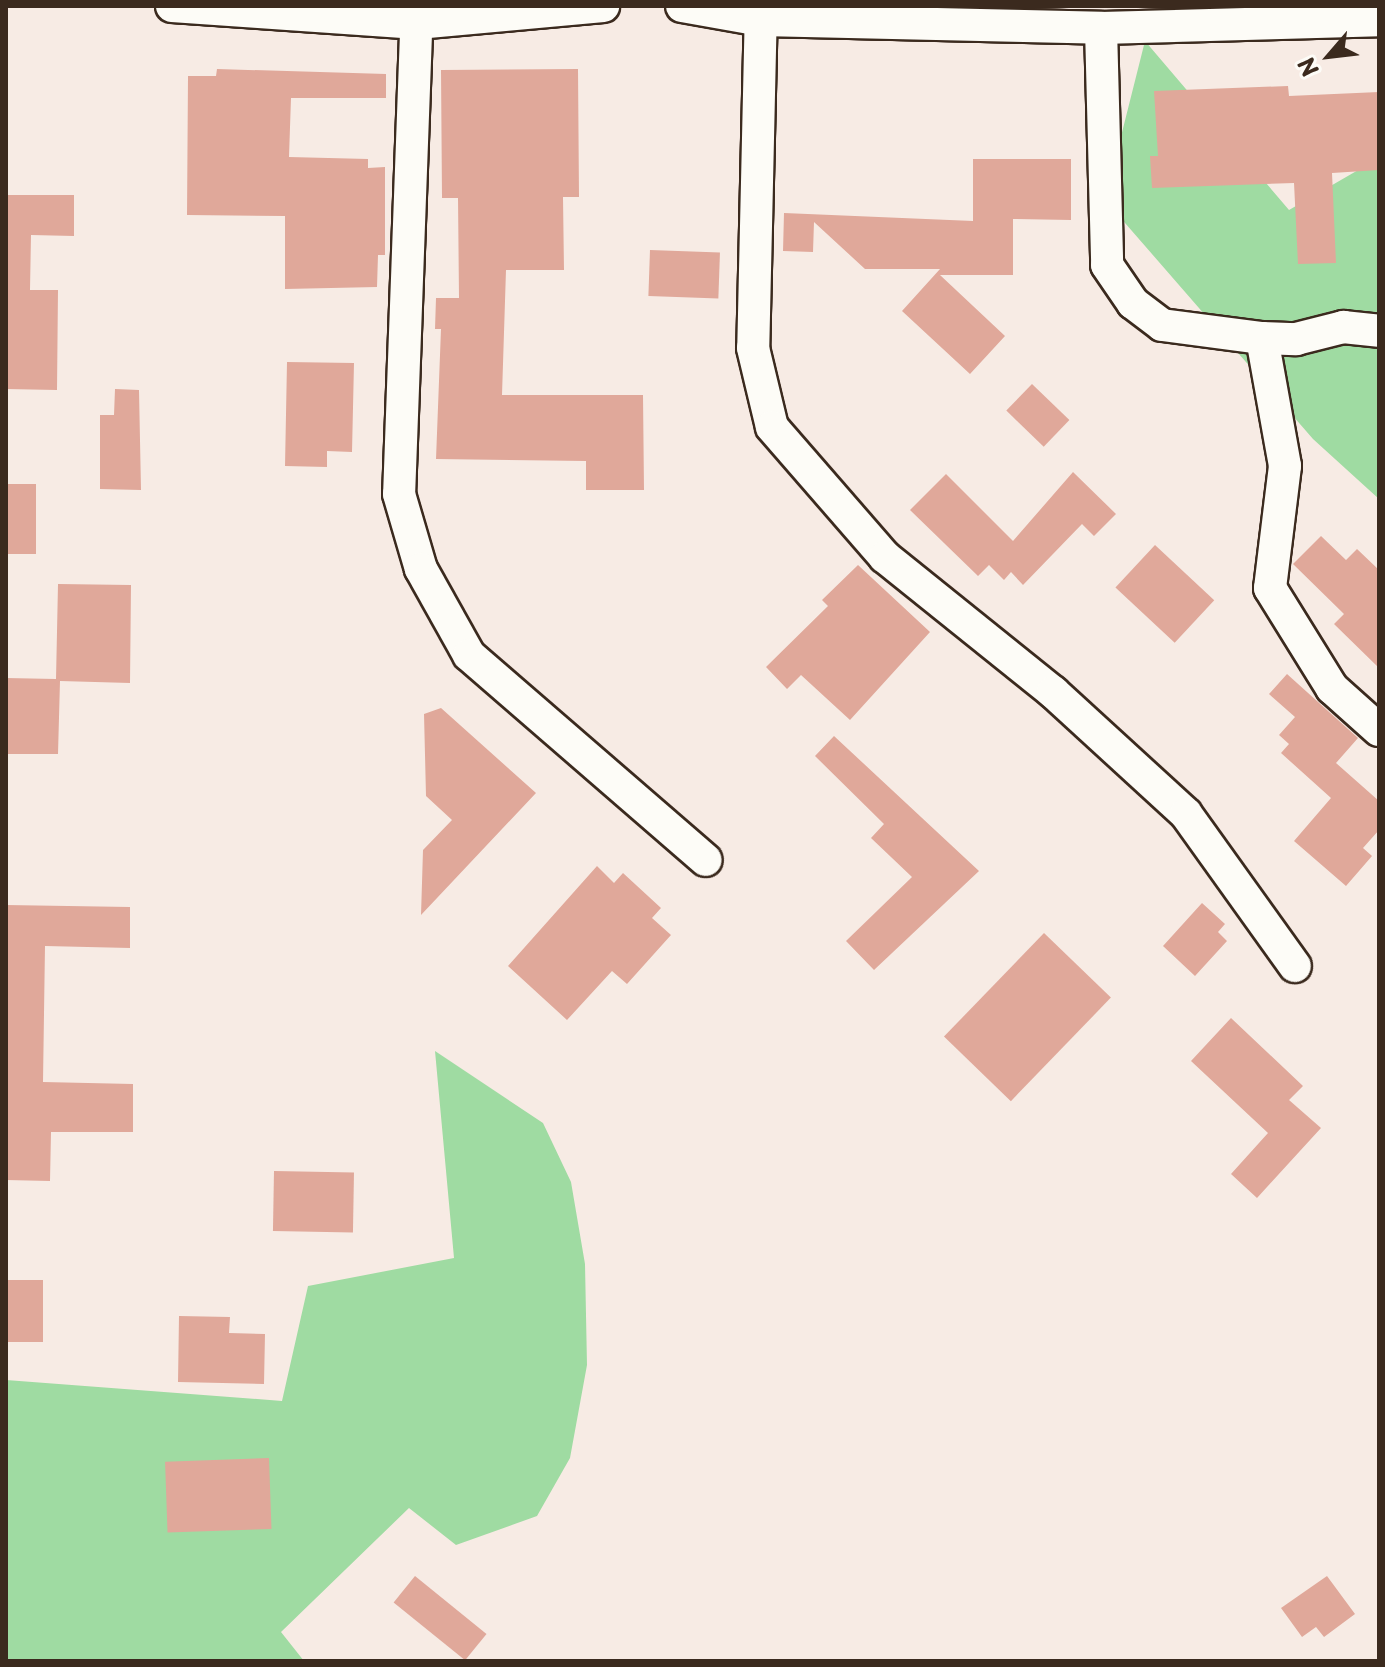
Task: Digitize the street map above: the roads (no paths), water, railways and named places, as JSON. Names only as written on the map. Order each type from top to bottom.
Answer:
[{"type":"street","points":[[172,6],[417,14],[603,6]]},
{"type":"street","points":[[682,6],[761,13],[1101,28],[1379,20]]},
{"type":"street","points":[[761,13],[753,348],[772,427],[885,557],[1053,692],[1186,814],[1295,966]]},
{"type":"street","points":[[417,14],[399,494],[421,569],[469,655],[706,860]]},
{"type":"street","points":[[1101,28],[1107,265],[1133,303],[1162,325],[1262,338],[1296,339],[1343,327],[1379,331]]},
{"type":"street","points":[[1262,338],[1285,466],[1270,588],[1332,688],[1379,730]]}]
